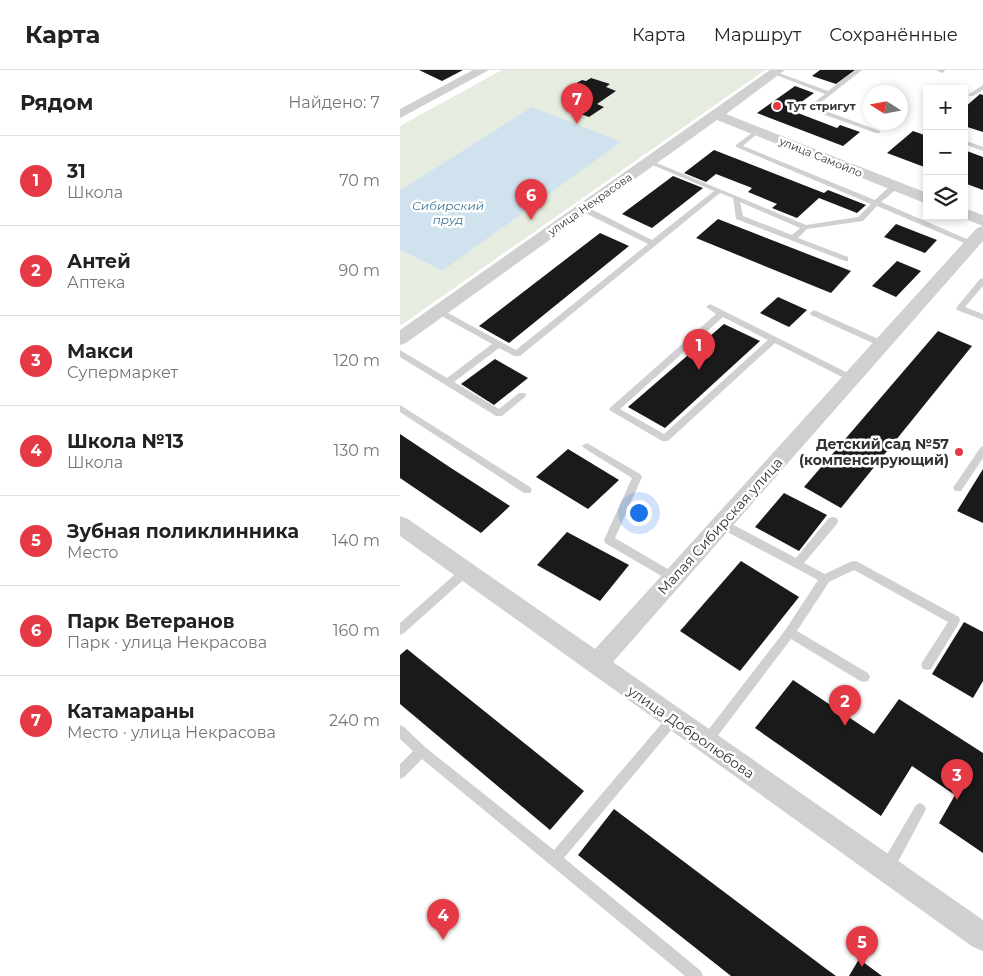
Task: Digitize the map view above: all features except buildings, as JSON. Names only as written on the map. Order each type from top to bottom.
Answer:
[{"type":"street","points":[[400,114],[482,70]]},
{"type":"street","name":"улица Некрасова","points":[[400,339],[777,72]]},
{"type":"street","name":"улица Самойло","points":[[716,115],[923,196]]},
{"type":"street","points":[[968,215],[983,221]]},
{"type":"street","name":"Малая Сибирская улица","points":[[596,665],[977,237]]},
{"type":"street","name":"улица Добролюбова","points":[[400,525],[983,937]]},
{"type":"lane","points":[[859,70],[810,108],[878,132]]},
{"type":"lane","points":[[777,72],[829,92]]},
{"type":"lane","points":[[971,95],[983,87]]},
{"type":"lane","points":[[757,131],[738,146],[876,203],[977,237]]},
{"type":"lane","points":[[968,143],[983,149]]},
{"type":"lane","points":[[650,162],[805,227],[860,219],[895,186]]},
{"type":"lane","points":[[439,311],[517,354],[719,190]]},
{"type":"lane","points":[[736,198],[739,217],[844,259]]},
{"type":"lane","points":[[584,209],[654,244]]},
{"type":"lane","points":[[792,239],[805,227]]},
{"type":"lane","points":[[983,281],[960,308],[983,317]]},
{"type":"lane","points":[[710,307],[852,378]]},
{"type":"lane","points":[[722,313],[614,409],[664,439],[774,339]]},
{"type":"lane","points":[[814,313],[882,344]]},
{"type":"lane","points":[[448,382],[498,344]]},
{"type":"lane","points":[[400,353],[499,414],[522,395]]},
{"type":"lane","points":[[400,408],[527,490]]},
{"type":"lane","points":[[587,446],[637,477],[609,540],[674,578]]},
{"type":"lane","points":[[958,488],[983,450]]},
{"type":"lane","points":[[797,564],[833,521]]},
{"type":"lane","points":[[722,524],[825,579]]},
{"type":"lane","points":[[706,742],[790,632],[825,579],[854,565],[955,620],[927,665]]},
{"type":"lane","points":[[400,630],[465,572]]},
{"type":"lane","points":[[790,632],[864,677]]},
{"type":"lane","points":[[555,859],[673,719]]},
{"type":"lane","points":[[400,731],[421,751],[696,976]]},
{"type":"lane","points":[[400,773],[421,751]]},
{"type":"lane","points":[[886,869],[920,809]]},
{"type":"shaded area","points":[[502,70],[765,70],[400,326],[400,250],[442,271],[532,107],[400,190],[400,126]]},
{"type":"water","name":"Сибирский пруд","points":[[532,107],[621,142],[442,271],[400,250],[400,190]]},
{"type":"place","name":"Тут стригут","points":[[777,106]]},
{"type":"place","name":"Катамараны","points":[[577,124]]},
{"type":"place","name":"Парк Ветеранов","points":[[531,220]]},
{"type":"place","name":"31","points":[[699,370]]},
{"type":"place","name":"Детский сад №57 (компенсирующий)","points":[[959,452]]},
{"type":"place","name":"Антей","points":[[845,726]]},
{"type":"place","name":"Макси","points":[[957,800]]},
{"type":"place","name":"Школа №13","points":[[443,940]]},
{"type":"place","name":"Зубная поликлинника","points":[[862,967]]}]
